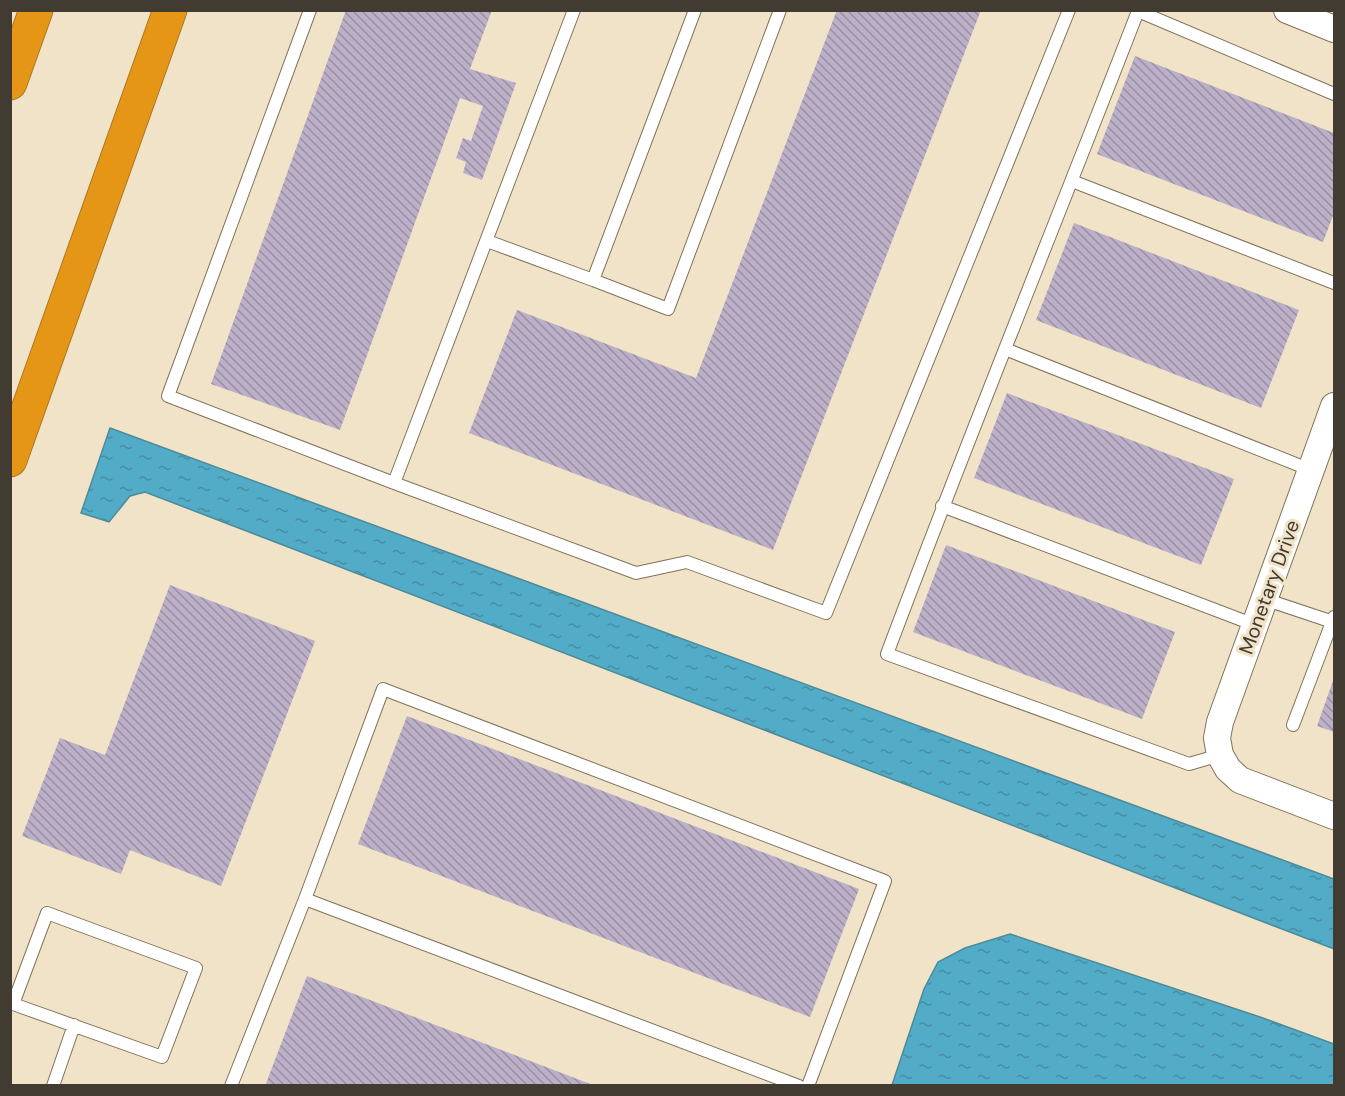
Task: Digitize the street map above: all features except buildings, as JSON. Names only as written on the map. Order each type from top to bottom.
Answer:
[{"type":"highway","points":[[10,83],[36,10]]},
{"type":"highway","points":[[10,460],[170,10]]},
{"type":"street","points":[[1287,10],[1335,29]]},
{"type":"street","name":"Monetary Drive","points":[[1224,762],[1217,738],[1220,722],[1332,418]]},
{"type":"street","points":[[1224,762],[1240,780],[1335,816]]},
{"type":"lane","points":[[310,10],[168,396],[636,573],[687,562],[826,613],[1069,10]]},
{"type":"lane","points":[[393,483],[574,10]]},
{"type":"lane","points":[[593,280],[695,10]]},
{"type":"lane","points":[[487,241],[669,309],[780,10]]},
{"type":"lane","points":[[1224,762],[1189,764],[887,654],[942,506],[1138,10],[1335,94]]},
{"type":"lane","points":[[1072,181],[1335,284]]},
{"type":"lane","points":[[1005,349],[1311,470]]},
{"type":"lane","points":[[942,506],[1255,625]]},
{"type":"lane","points":[[1264,599],[1334,620],[1293,725]]},
{"type":"lane","points":[[231,1086],[305,899],[383,689],[885,881],[808,1086]]},
{"type":"lane","points":[[305,899],[799,1086]]},
{"type":"lane","points":[[47,913],[196,968],[162,1056],[74,1025],[13,1004],[47,913]]},
{"type":"lane","points":[[53,1086],[74,1025]]},
{"type":"water","points":[[110,428],[1334,879],[1334,949],[145,492],[130,496],[109,522],[81,513]]},
{"type":"water","points":[[1010,934],[1334,1044],[1334,1085],[892,1085],[924,989],[938,962],[965,948]]}]
